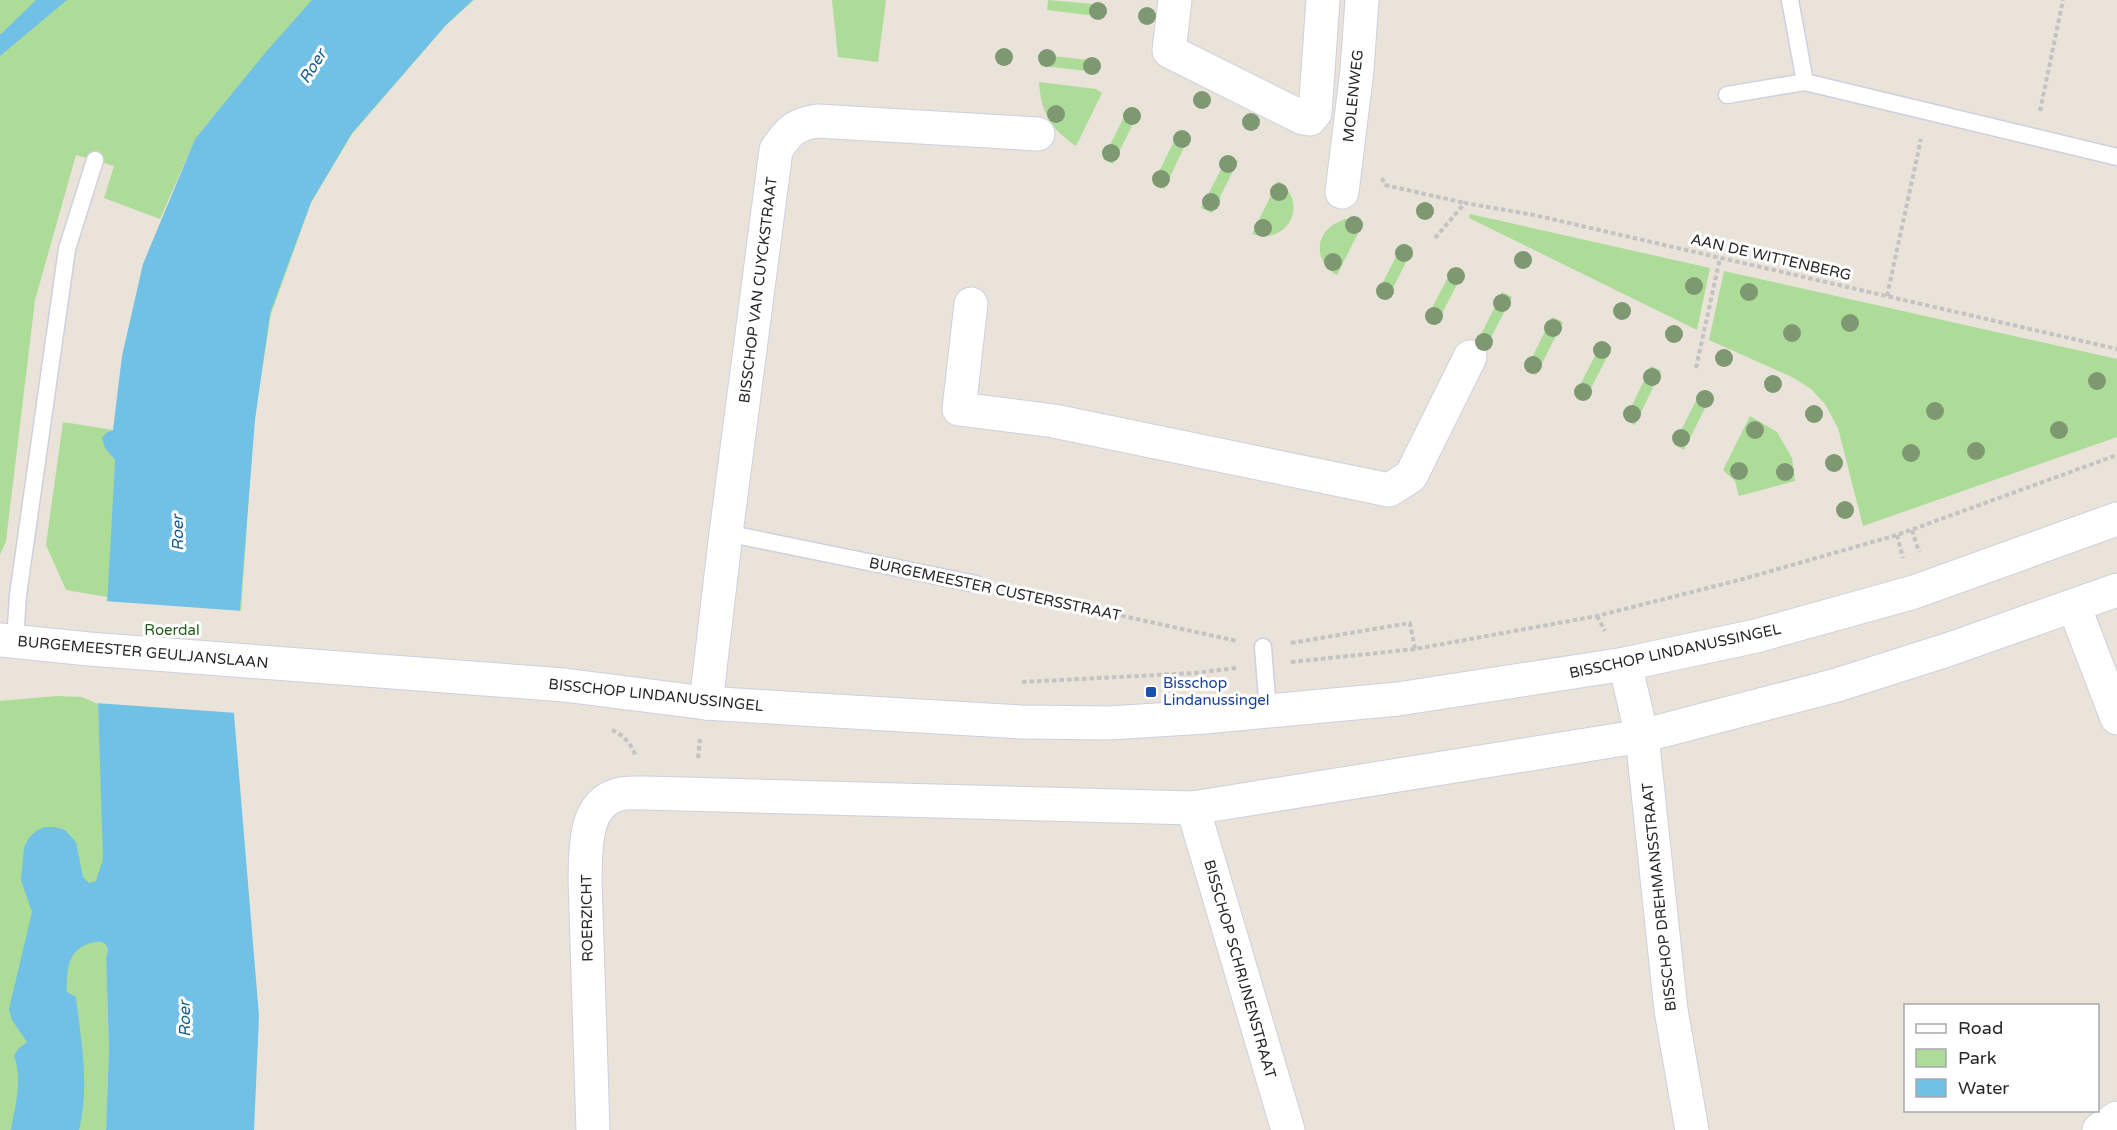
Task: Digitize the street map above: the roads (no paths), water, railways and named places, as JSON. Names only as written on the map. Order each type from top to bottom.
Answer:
[{"type":"street","points":[[1175,0],[1169,51],[1303,118],[1310,119],[1315,113],[1323,0]]},
{"type":"street","name":"MOLENWEG","points":[[1342,192],[1357,70],[1362,0]]},
{"type":"street","name":"BISSCHOP VAN CUYCKSTRAAT","points":[[706,702],[776,150],[787,133],[803,123],[817,121],[1038,134]]},
{"type":"street","points":[[971,304],[959,409],[1054,421],[1389,490],[1411,476],[1470,357]]},
{"type":"street","name":"BISSCHOP LINDANUSSINGEL","points":[[286,663],[564,685],[706,702],[1021,722],[1109,723],[1268,712],[1398,699],[1625,664],[1756,636],[1914,592],[2117,519]]},
{"type":"street","points":[[1193,808],[1642,736],[1837,685],[1950,649],[2117,590]]},
{"type":"street","points":[[2074,606],[2117,718]]},
{"type":"street","name":"BURGEMEESTER GEULJANSLAAN","points":[[8,641],[286,663]]},
{"type":"street","name":"BISSCHOP DREHMANSSTRAAT","points":[[1625,664],[1642,736],[1671,1010],[1692,1130]]},
{"type":"street","name":"ROERZICHT","points":[[593,1130],[585,879],[588,828],[605,800],[618,794],[693,795],[1193,808]]},
{"type":"street","name":"BISSCHOP SCHRIJNENSTRAAT","points":[[1193,808],[1288,1130]]},
{"type":"street","points":[[2098,1130],[2117,1118]]},
{"type":"lane","points":[[1790,0],[1805,82]]},
{"type":"lane","points":[[1727,95],[1805,82],[2117,157]]},
{"type":"lane","points":[[8,641],[18,595],[67,249],[95,160]]},
{"type":"lane","name":"BURGEMEESTER CUSTERSSTRAAT","points":[[726,533],[976,584]]},
{"type":"lane","points":[[1263,647],[1268,712]]},
{"type":"water","points":[[36,0],[67,0],[0,56],[0,35]]},
{"type":"water","name":"Roerdal","points":[[312,0],[473,0],[446,25],[352,133],[311,202],[270,313],[255,420],[234,714],[259,1016],[254,1130],[106,1130],[109,1048],[107,950],[106,945],[102,942],[96,942],[77,950],[69,964],[67,978],[67,992],[76,997],[84,1064],[84,1097],[79,1130],[11,1130],[18,1084],[14,1056],[18,1049],[27,1042],[12,1020],[9,1009],[32,912],[21,880],[24,848],[28,839],[36,831],[45,827],[65,830],[76,842],[83,877],[89,883],[96,881],[103,859],[98,704],[103,680],[115,460],[105,448],[102,438],[113,430],[122,356],[143,264],[195,139],[265,53]]},
{"type":"place","name":"Bisschop Lindanussingel","points":[[1151,692]]},
{"type":"water label","name":"Roer","points":[[312,66]]},
{"type":"water label","name":"Roer","points":[[177,533]]},
{"type":"water label","name":"Roer","points":[[184,1019]]}]
